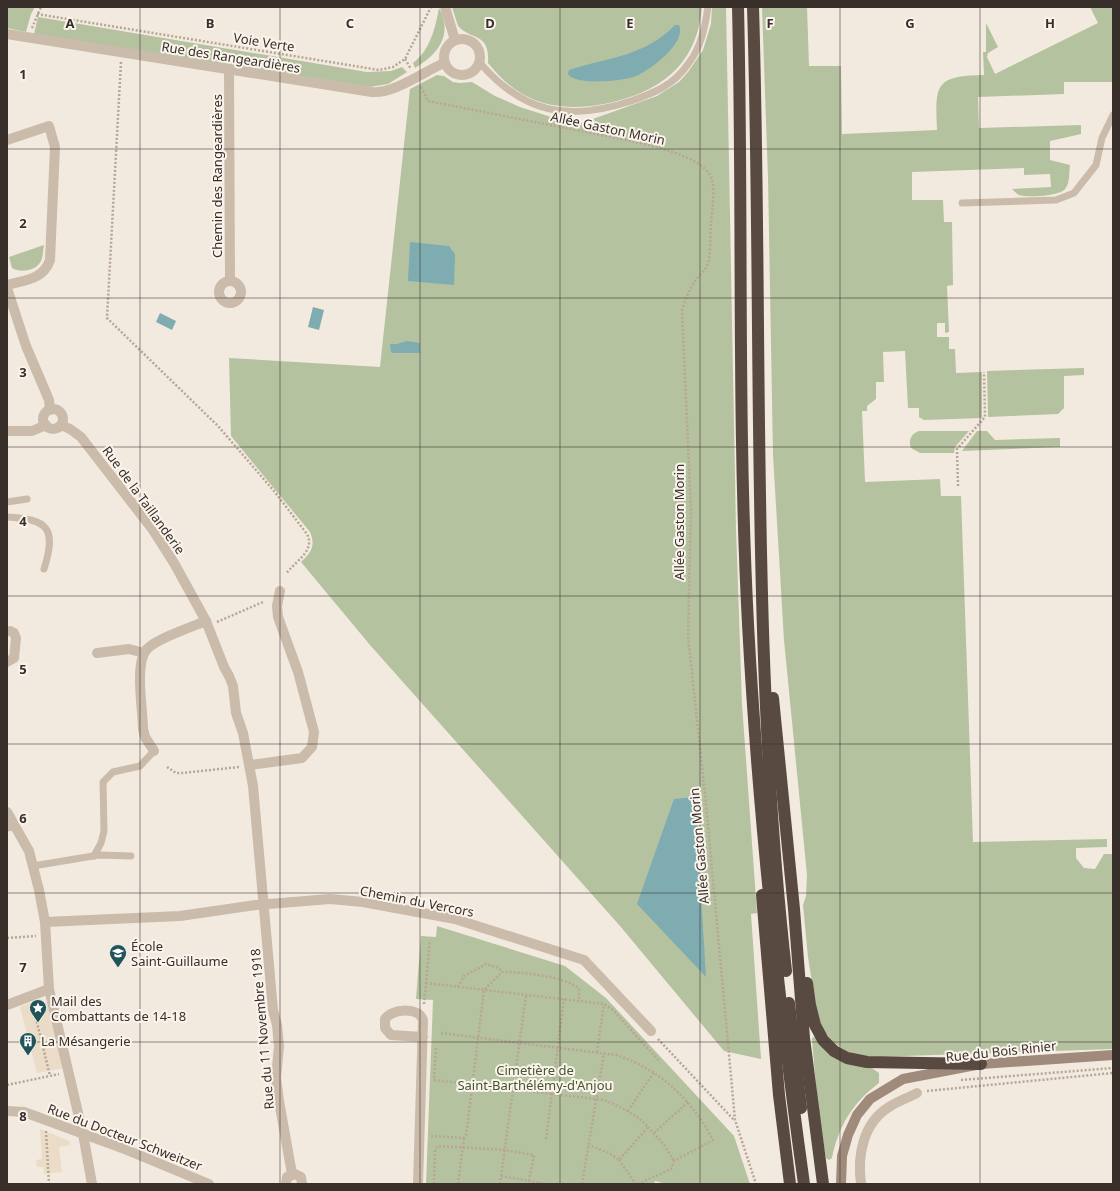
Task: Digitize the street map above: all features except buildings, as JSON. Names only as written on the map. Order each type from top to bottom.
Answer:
[{"type":"highway","points":[[738,7],[744,513],[748,623],[762,824],[790,1084],[804,1184]]},
{"type":"highway","points":[[753,7],[759,519],[772,818],[785,966],[801,1104],[813,1184]]},
{"type":"highway","points":[[764,643],[771,672],[794,909],[804,1038],[823,1184]]},
{"type":"highway","points":[[762,824],[758,842],[765,942],[779,1095],[790,1184]]},
{"type":"highway","points":[[794,909],[800,935],[810,1005],[816,1025],[823,1040],[834,1052],[847,1058],[867,1062],[981,1064]]},
{"type":"street","points":[[445,7],[455,40]]},
{"type":"street","name":"Rue des Rangeardières","points":[[7,34],[381,93],[393,89],[444,63]]},
{"type":"street","points":[[455,40],[467,40],[472,42],[479,51],[480,63],[473,72],[462,76],[451,72],[444,63],[443,57],[447,47],[455,40]]},
{"type":"street","name":"Chemin des Rangeardières","points":[[230,70],[230,281]]},
{"type":"street","points":[[7,140],[49,126],[55,147],[50,260],[46,269],[40,276],[7,286],[28,352],[49,400],[50,410]]},
{"type":"street","points":[[7,431],[32,431],[46,426],[52,429],[60,425],[63,419],[61,414],[56,410],[50,410],[44,416],[46,426]]},
{"type":"street","name":"Rue de la Taillanderie","points":[[60,425],[70,429],[81,438],[149,525],[174,562],[206,623],[233,686],[236,713],[243,734],[245,766],[264,904]]},
{"type":"street","points":[[245,766],[302,758],[308,754],[314,740],[309,708],[278,617],[277,606],[280,591]]},
{"type":"street","points":[[154,751],[145,737],[144,729],[140,666],[144,653],[153,644],[206,623]]},
{"type":"street","points":[[7,662],[14,658],[16,638],[14,633],[10,631]]},
{"type":"street","points":[[97,653],[129,649],[144,653]]},
{"type":"street","points":[[9,821],[26,845],[33,866],[45,922],[50,989],[70,1072],[92,1184]]},
{"type":"street","name":"Chemin du Vercors","points":[[45,922],[180,916],[264,904],[330,899],[363,902],[455,919],[584,960],[651,1031]]},
{"type":"street","name":"Rue du 11 Novembre 1918","points":[[264,904],[273,1010],[277,1025],[279,1046],[277,1086],[292,1174]]},
{"type":"street","points":[[7,1005],[50,989]]},
{"type":"street","points":[[418,1184],[422,1037]]},
{"type":"street","name":"Rue du Bois Rinier","points":[[841,1184],[842,1156],[848,1135],[857,1115],[870,1099],[903,1079],[981,1064],[1113,1055]]},
{"type":"street","points":[[861,1184],[859,1170],[862,1146],[871,1124],[888,1108],[916,1093]]},
{"type":"street","name":"Rue du Docteur Schweitzer","points":[[7,1108],[24,1112],[122,1148],[208,1184]]},
{"type":"street","points":[[286,1184],[287,1179],[292,1174],[300,1176],[302,1184]]},
{"type":"lane","points":[[480,63],[497,82],[508,90],[543,107],[555,110],[578,112],[610,107],[662,89],[680,74],[696,50],[705,25],[708,7]]},
{"type":"lane","points":[[962,203],[1056,200],[1074,193],[1096,165],[1102,138],[1113,115]]},
{"type":"lane","points":[[7,502],[27,499]]},
{"type":"lane","points":[[7,517],[29,518],[40,522],[46,527],[49,533],[50,552],[44,569]]},
{"type":"lane","points":[[94,856],[101,843],[104,832],[103,782],[113,772],[140,766],[154,751]]},
{"type":"lane","points":[[33,866],[62,863],[94,856],[131,856]]},
{"type":"path","name":"Voie Verte","points":[[41,7],[37,14],[379,70],[393,67],[405,59],[431,7]]},
{"type":"path","points":[[121,58],[108,322],[218,426],[274,491],[307,534],[310,542],[307,551],[286,574]]},
{"type":"path","name":"Allée Gaston Morin","points":[[420,85],[428,102],[626,140],[685,157],[704,168],[712,180],[712,209],[708,265],[702,275],[696,279],[686,297],[682,311],[691,509],[688,636],[706,804],[735,1120],[756,1184]]},
{"type":"path","points":[[958,486],[957,449],[985,417],[984,372]]},
{"type":"path","points":[[206,623],[263,602]]},
{"type":"path","points":[[167,768],[176,773],[182,773],[245,766]]},
{"type":"path","points":[[7,938],[46,935]]},
{"type":"path","points":[[424,1004],[430,940]]},
{"type":"path","points":[[458,987],[464,976],[486,964],[499,968],[502,972],[525,973],[565,980],[579,989],[579,1001]]},
{"type":"path","points":[[458,1184],[484,990],[502,972]]},
{"type":"path","points":[[426,983],[604,1004],[613,1010],[660,1062]]},
{"type":"path","points":[[500,1184],[526,995]]},
{"type":"path","points":[[30,996],[50,1076]]},
{"type":"path","points":[[546,1139],[564,1000]]},
{"type":"path","points":[[597,1052],[604,1004]]},
{"type":"path","points":[[651,1031],[735,1120]]},
{"type":"path","points":[[442,1034],[597,1052],[630,1059],[654,1072],[677,1090],[688,1102],[713,1140],[674,1161],[671,1169],[637,1184],[619,1160],[609,1153],[589,1145]]},
{"type":"path","points":[[436,1048],[434,1080],[604,1100],[628,1111],[648,1127],[664,1145],[674,1161]]},
{"type":"path","points":[[582,1184],[604,1053]]},
{"type":"path","points":[[957,1081],[1113,1068]]},
{"type":"path","points":[[7,1085],[70,1072]]},
{"type":"path","points":[[628,1111],[654,1072]]},
{"type":"path","points":[[916,1093],[1113,1073]]},
{"type":"path","points":[[654,1133],[688,1102]]},
{"type":"path","points":[[619,1160],[648,1127]]},
{"type":"path","points":[[49,1132],[44,1131],[49,1184]]},
{"type":"path","points":[[431,1136],[464,1138]]},
{"type":"path","points":[[434,1184],[436,1147],[505,1150],[534,1155],[529,1180]]},
{"type":"path","points":[[501,1176],[546,1184]]},
{"type":"green space","points":[[7,7],[35,7],[31,14],[26,32],[7,28]]},
{"type":"green space","points":[[452,7],[702,7],[699,28],[692,46],[683,61],[672,74],[658,84],[624,99],[604,104],[570,107],[552,105],[535,100],[521,94],[509,85],[488,63],[488,53],[483,42],[479,38],[463,31],[458,26]]},
{"type":"green space","points":[[712,7],[726,7],[736,529],[742,704],[757,913],[751,914],[761,1059],[724,1051],[620,926],[370,645],[301,562],[312,549],[313,541],[310,532],[231,436],[229,358],[380,367],[410,89],[437,75],[444,76],[453,82],[472,82],[495,96],[520,107],[576,125],[657,96],[679,82],[703,50],[711,24]]},
{"type":"green space","points":[[762,7],[807,7],[809,66],[841,66],[842,134],[937,130],[937,102],[938,93],[941,86],[947,81],[956,78],[984,75],[983,52],[986,52],[986,23],[998,47],[988,53],[987,57],[995,74],[1098,23],[1090,7],[1113,7],[1113,82],[1064,82],[1064,94],[978,97],[979,128],[1081,125],[1081,134],[1050,141],[1050,160],[1070,165],[1069,181],[1065,189],[1057,193],[1043,196],[1019,195],[1012,189],[1051,187],[1050,174],[1024,175],[1024,168],[912,172],[912,200],[943,200],[944,222],[952,222],[953,285],[947,286],[949,332],[945,333],[945,323],[937,323],[937,337],[949,337],[949,349],[955,349],[956,373],[982,372],[982,418],[924,420],[919,417],[919,408],[908,408],[905,351],[883,352],[884,382],[876,382],[876,399],[867,406],[867,411],[862,411],[865,482],[940,479],[941,496],[961,496],[973,842],[1107,839],[1107,847],[1076,848],[1076,858],[1084,868],[1095,869],[1104,854],[1113,854],[1113,1049],[874,1057],[860,1056],[846,1051],[833,1042],[823,1030],[817,1016],[808,957],[803,905],[806,896],[807,875],[784,640],[773,455],[768,178]]},
{"type":"green space","points":[[439,8],[445,27],[441,43],[430,57],[415,68],[413,63],[424,52],[431,38],[436,24]]},
{"type":"green space","points":[[38,17],[367,72],[391,71],[402,67],[407,72],[388,84],[370,87],[34,34]]},
{"type":"green space","points":[[44,245],[42,259],[36,267],[24,271],[12,268],[9,257]]},
{"type":"green space","points":[[1084,368],[1084,375],[1064,376],[1064,408],[1058,414],[988,417],[987,371]]},
{"type":"green space","points":[[919,431],[969,431],[955,447],[954,453],[920,453],[911,448],[910,442],[912,436]]},
{"type":"green space","points":[[977,431],[987,431],[995,440],[1060,438],[1060,447],[962,451]]},
{"type":"green space","name":"Cimetière de Saint-Barthélémy-d'Anjou","points":[[437,926],[565,966],[606,998],[734,1136],[750,1184],[666,1184],[655,1181],[654,1184],[426,1184],[433,1000],[416,999],[421,936],[436,937]]},
{"type":"green space","points":[[814,1037],[845,1063],[872,1068],[879,1073],[879,1083],[862,1098],[848,1116],[838,1136],[832,1158],[829,1160],[826,1158],[819,1113],[812,1038]]},
{"type":"shaded area","name":"Mail des Combattants de 14-18","points":[[38,999],[42,999],[47,1003],[64,1068],[37,1073],[20,1007]]},
{"type":"shaded area","points":[[40,1129],[70,1141],[70,1145],[59,1147],[62,1172],[44,1174],[43,1167],[37,1167],[36,1160],[42,1159]]},
{"type":"water","points":[[675,25],[679,25],[680,32],[678,40],[673,47],[658,62],[636,76],[611,81],[589,81],[572,78],[568,74],[569,70],[638,50],[663,36]]},
{"type":"water","points":[[410,242],[449,246],[455,254],[454,285],[408,281]]},
{"type":"water","points":[[313,307],[324,310],[319,330],[308,327]]},
{"type":"water","points":[[160,313],[176,321],[172,330],[156,322]]},
{"type":"water","points":[[407,341],[420,343],[420,353],[391,352],[390,344],[397,344]]},
{"type":"water","points":[[695,797],[706,977],[637,904],[674,799]]},
{"type":"place","name":"École Saint-Guillaume","points":[[118,968]]},
{"type":"place","name":"Mail des Combattants de 14-18","points":[[38,1023]]},
{"type":"place","name":"La Mésangerie","points":[[28,1056]]}]
